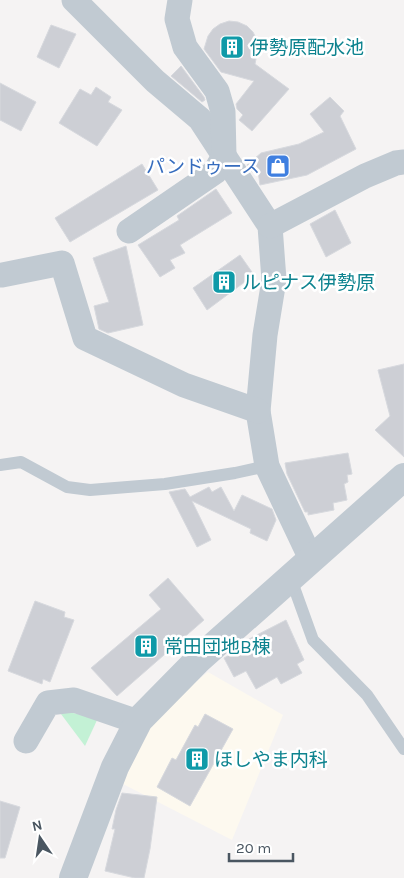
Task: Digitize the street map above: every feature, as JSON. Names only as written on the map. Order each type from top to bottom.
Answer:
[{"type":"street","points":[[74,0],[155,81],[200,119],[270,226],[274,280],[265,335],[258,411],[267,466],[311,559]]},
{"type":"street","points":[[128,231],[215,172],[224,156],[223,112],[217,91],[185,47],[177,18],[180,0]]},
{"type":"street","points":[[270,226],[365,176],[396,163],[404,162]]},
{"type":"street","points":[[2,274],[62,263],[85,338],[184,385],[258,411]]},
{"type":"street","points":[[73,878],[115,767],[138,722],[199,659],[404,477]]},
{"type":"street","points":[[26,741],[48,703],[74,700],[138,722]]},
{"type":"lane","points":[[0,465],[21,462],[67,486],[90,490],[165,484],[236,473],[267,466]]},
{"type":"lane","points":[[290,579],[313,640],[367,695],[404,749]]},
{"type":"shaded area","points":[[208,672],[283,715],[232,840],[123,784],[141,743],[163,708]]},
{"type":"green space","points":[[58,710],[98,718],[85,746]]},
{"type":"building","points":[[229,21],[247,26],[253,32],[257,40],[258,49],[255,64],[289,89],[252,131],[239,120],[243,115],[237,109],[236,104],[254,81],[221,72],[204,49],[208,36],[213,29]]},
{"type":"building","points":[[51,25],[76,34],[59,68],[37,57]]},
{"type":"building","points":[[181,66],[204,97],[205,100],[202,102],[171,76]]},
{"type":"building","points":[[0,83],[36,102],[21,131],[0,120]]},
{"type":"building","points":[[96,87],[111,97],[108,102],[122,110],[97,146],[59,123],[80,89],[91,95]]},
{"type":"building","points":[[330,97],[344,111],[340,116],[356,149],[307,175],[260,185],[258,171],[252,172],[247,165],[261,153],[299,144],[324,132],[310,114]]},
{"type":"building","points":[[142,164],[158,190],[70,242],[55,218]]},
{"type":"building","points":[[216,189],[232,213],[180,245],[185,253],[170,260],[175,268],[160,277],[138,245],[179,220],[177,216]]},
{"type":"building","points":[[335,210],[351,243],[326,257],[310,224]]},
{"type":"building","points":[[126,246],[143,325],[108,333],[99,329],[94,306],[109,302],[93,258]]},
{"type":"building","name":"ルピナス伊勢原","points":[[240,255],[254,275],[207,310],[193,288]]},
{"type":"building","points":[[404,364],[404,457],[375,430],[390,416],[378,370]]},
{"type":"building","points":[[348,453],[352,474],[347,475],[348,482],[344,484],[347,500],[333,503],[334,510],[308,515],[287,474],[285,463]]},
{"type":"building","points":[[209,487],[212,492],[221,487],[234,511],[242,495],[272,509],[276,520],[267,541],[250,533],[251,529],[192,501],[211,540],[197,547],[169,492],[185,489],[190,497]]},
{"type":"building","name":"常田団地B棟","points":[[168,578],[204,620],[117,696],[91,668],[161,609],[149,595]]},
{"type":"building","points":[[35,601],[65,612],[64,617],[74,620],[50,682],[43,679],[42,684],[8,671]]},
{"type":"building","points":[[286,620],[304,660],[297,664],[302,673],[281,684],[277,677],[256,689],[246,671],[234,677],[224,658],[251,643],[249,639]]},
{"type":"building","name":"ほしやま内科","points":[[205,714],[233,729],[190,806],[157,787],[172,758],[176,760],[195,725],[198,727]]},
{"type":"building","points":[[122,793],[157,797],[144,878],[135,878],[105,871],[115,829],[112,829],[116,810]]},
{"type":"building","points":[[0,801],[20,807],[5,858],[0,858]]},
{"type":"place","name":"伊勢原配水池","points":[[232,47]]},
{"type":"place","name":"パンドゥース","points":[[278,166]]},
{"type":"place","name":"ルピナス伊勢原","points":[[224,282]]},
{"type":"place","name":"常田団地B棟","points":[[146,646]]},
{"type":"place","name":"ほしやま内科","points":[[197,759]]}]
